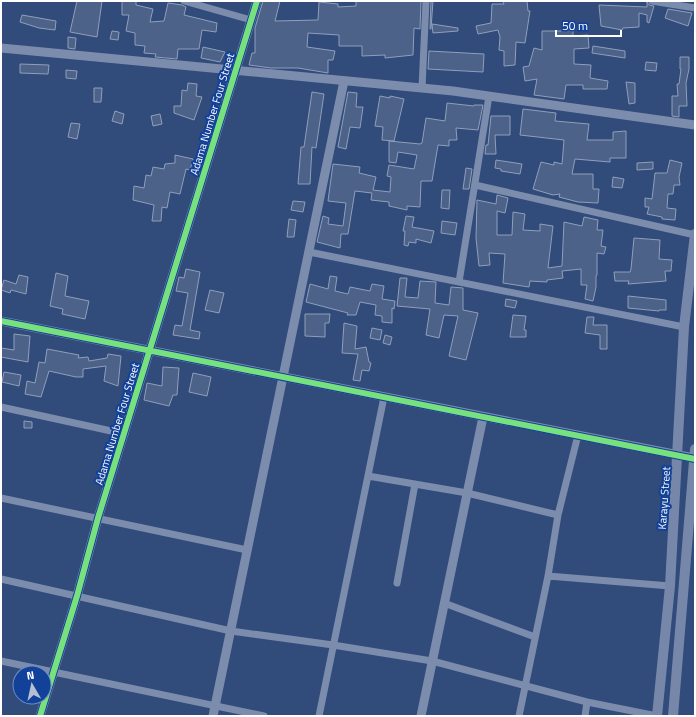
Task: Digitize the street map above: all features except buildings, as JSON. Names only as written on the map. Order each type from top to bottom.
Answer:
[{"type":"main road","name":"Karayu Street","points":[[657,716],[670,586],[679,456],[684,327],[695,235]]},
{"type":"main road","points":[[673,716],[695,449]]},
{"type":"street","points":[[184,1],[251,20]]},
{"type":"street","name":"Adama Number Four Street","points":[[40,716],[77,596],[98,518],[257,1]]},
{"type":"street","points":[[422,88],[426,1]]},
{"type":"street","points":[[652,1],[695,8]]},
{"type":"street","points":[[1,48],[235,72],[422,88],[695,125]]},
{"type":"street","points":[[213,716],[344,81]]},
{"type":"street","points":[[459,282],[489,96]]},
{"type":"street","points":[[475,185],[695,235]]},
{"type":"street","points":[[309,252],[684,327]]},
{"type":"street","points":[[1,321],[695,458]]},
{"type":"street","points":[[319,716],[384,397]]},
{"type":"street","points":[[1,407],[125,434]]},
{"type":"street","points":[[421,716],[483,417]]},
{"type":"street","points":[[519,716],[548,576],[558,514],[578,435]]},
{"type":"street","points":[[368,476],[467,493],[558,514]]},
{"type":"street","points":[[397,583],[415,484]]},
{"type":"street","points":[[1,498],[247,550]]},
{"type":"street","points":[[548,576],[670,586]]},
{"type":"street","points":[[1,579],[231,631],[333,644],[432,661],[525,687],[587,702],[657,716]]},
{"type":"street","points":[[444,603],[536,637]]},
{"type":"street","points":[[1,661],[264,716]]},
{"type":"street","points":[[585,716],[587,702]]},
{"type":"cycle path","points":[[40,716],[77,596],[98,518],[257,1]]},
{"type":"cycle path","points":[[1,321],[695,459]]}]
